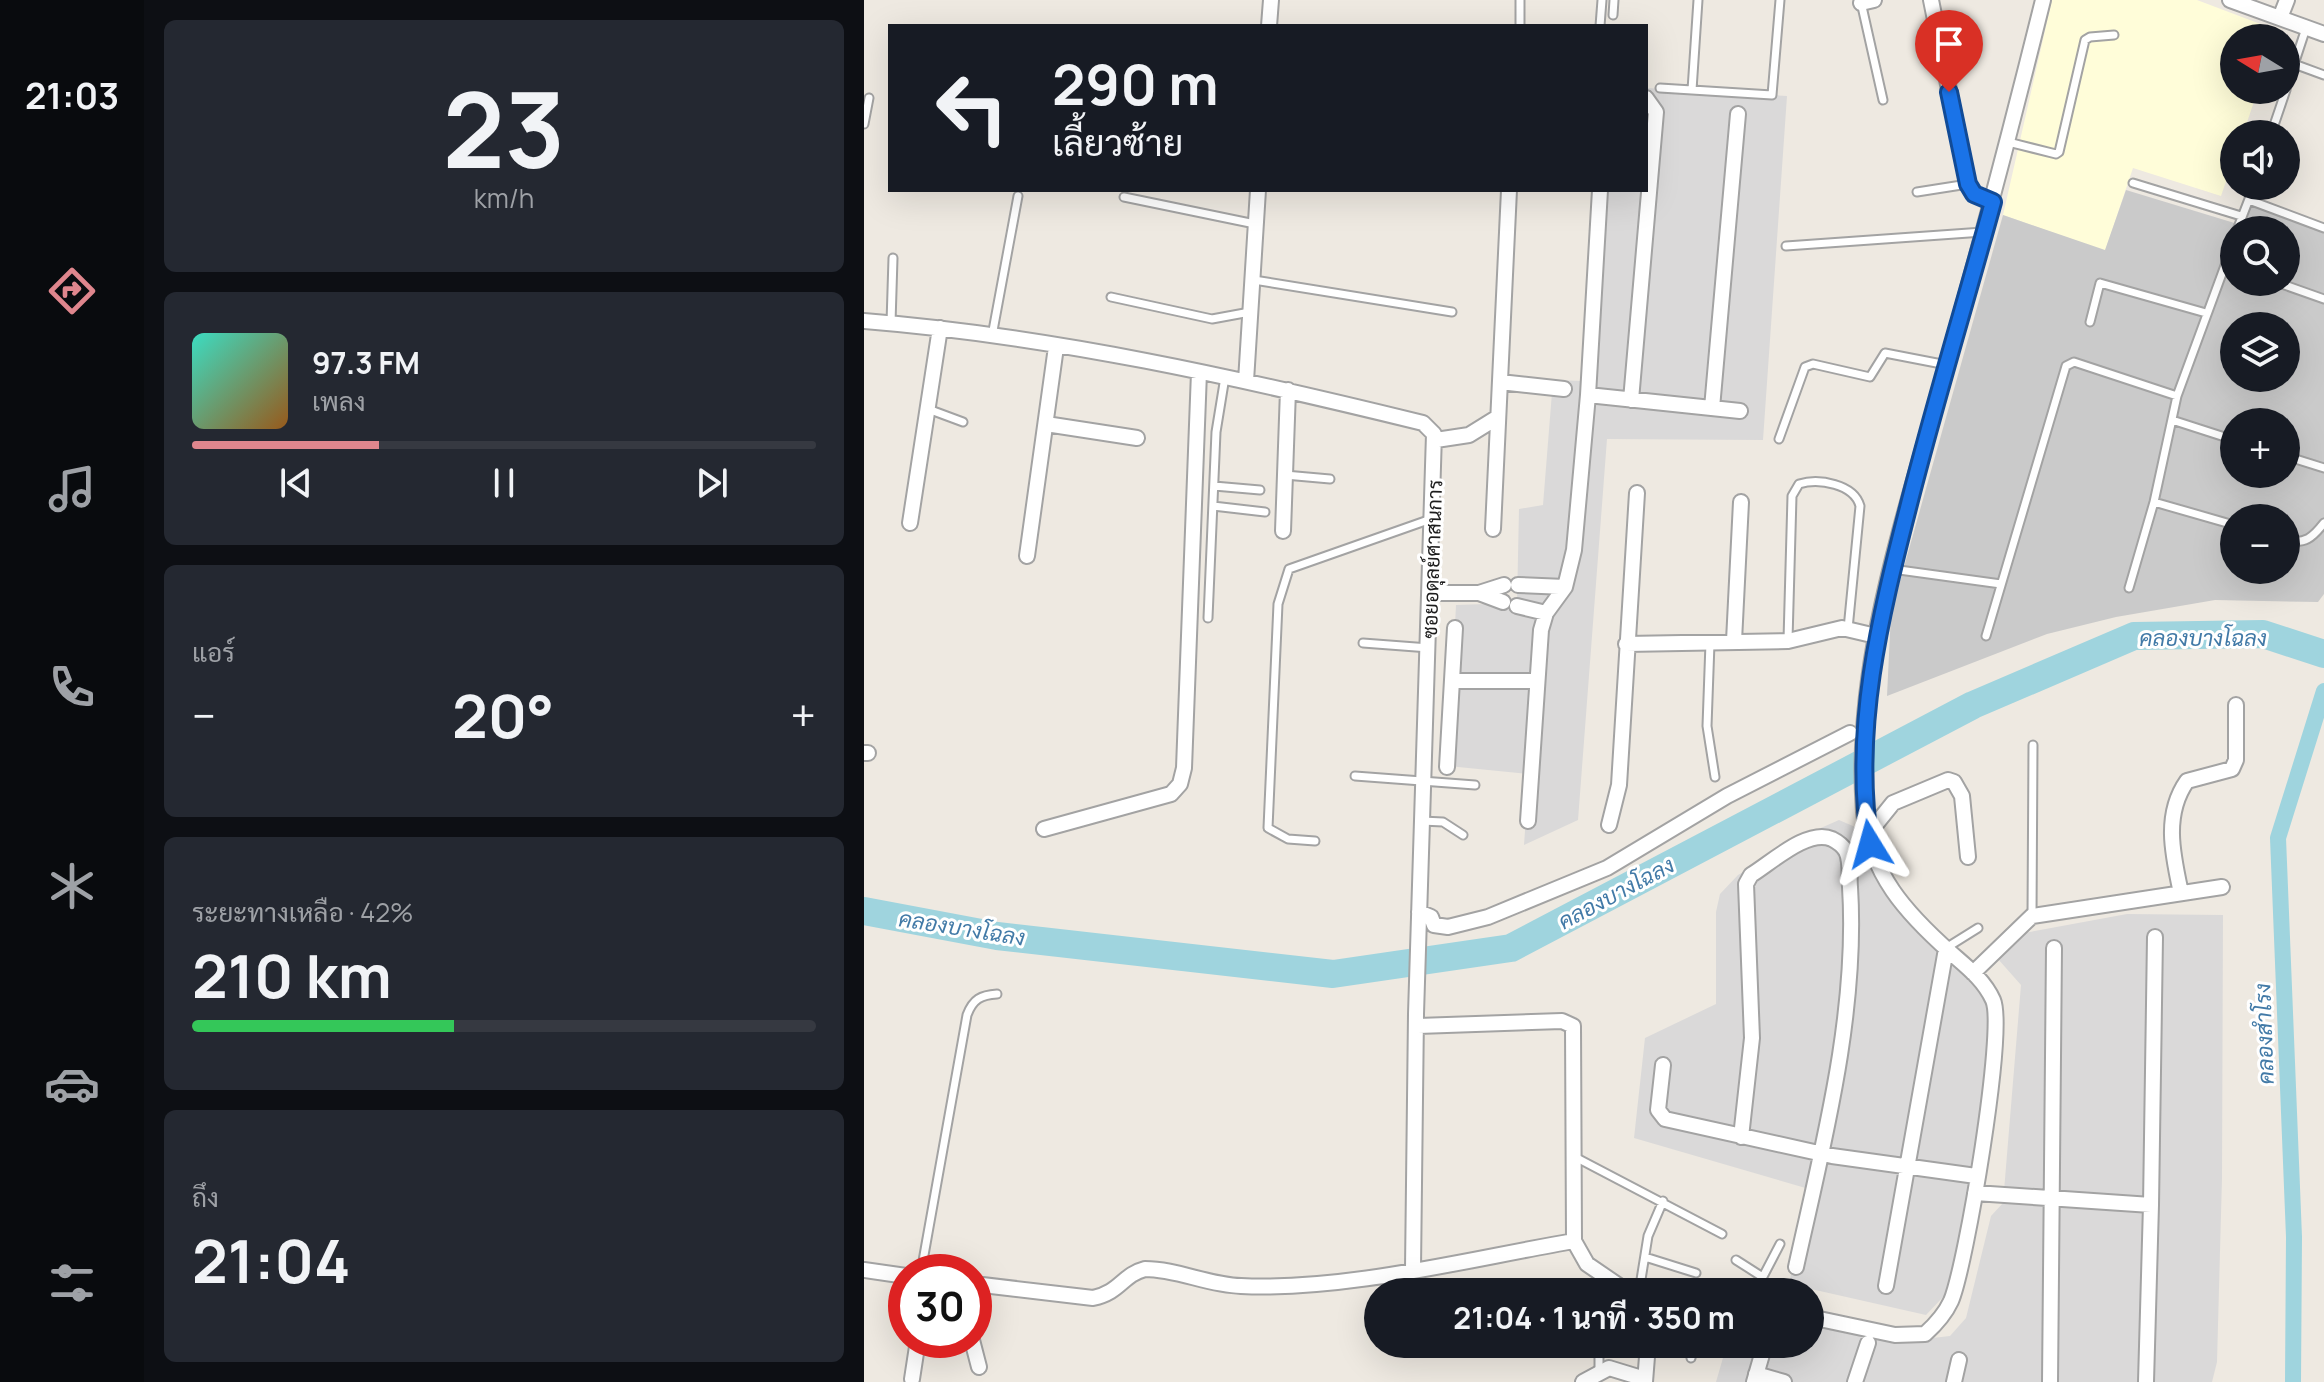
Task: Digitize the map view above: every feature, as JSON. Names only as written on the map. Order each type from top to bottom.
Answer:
[{"type":"street","points":[[1269,24],[1271,0]]},
{"type":"street","points":[[1931,0],[1968,184],[1974,194],[1993,202]]},
{"type":"street","points":[[1824,1320],[1895,1335],[1925,1334],[1937,1323],[1951,1300],[1975,1193],[1998,1018],[1993,1001],[1973,973],[1902,906],[1884,881],[1868,834],[1864,811],[1869,691],[1876,636],[1892,569],[1993,202],[2043,0]]},
{"type":"street","points":[[2230,0],[2324,34]]},
{"type":"street","points":[[2280,18],[2287,0]]},
{"type":"street","points":[[1631,400],[1656,112],[1648,101]]},
{"type":"street","points":[[1712,408],[1738,114]]},
{"type":"street","points":[[1246,381],[1253,312],[1258,192]]},
{"type":"street","points":[[1493,529],[1509,192]]},
{"type":"street","points":[[1528,821],[1541,630],[1546,613],[1565,587],[1574,550],[1588,395],[1600,192]]},
{"type":"street","points":[[864,321],[992,336],[1246,381],[1423,423],[1430,427],[1436,440],[1469,435],[1498,417]]},
{"type":"street","points":[[910,523],[940,328]]},
{"type":"street","points":[[1027,556],[1056,347]]},
{"type":"street","points":[[1044,829],[1171,794],[1180,784],[1185,753],[1199,372]]},
{"type":"street","points":[[1500,382],[1564,389]]},
{"type":"street","points":[[1283,531],[1288,390]]},
{"type":"street","points":[[1588,395],[1740,411]]},
{"type":"street","points":[[1046,424],[1137,438]]},
{"type":"street","name":"ซอยอดุลย์ศาสนการ","points":[[1413,1269],[1419,914],[1436,440]]},
{"type":"street","points":[[1609,825],[1619,785],[1637,493]]},
{"type":"street","points":[[1734,641],[1741,502]]},
{"type":"street","points":[[1431,593],[1479,593],[1511,585],[1565,587]]},
{"type":"street","points":[[1479,593],[1546,613]]},
{"type":"street","points":[[1447,767],[1455,628]]},
{"type":"street","points":[[1626,644],[1788,641],[1848,629],[1876,636]]},
{"type":"street","points":[[1452,681],[1536,681]]},
{"type":"street","points":[[2181,893],[2172,848],[2172,818],[2187,781],[2232,769],[2236,760],[2236,705]]},
{"type":"street","points":[[1419,914],[1431,917],[1434,925],[1448,927],[1488,917],[1607,868],[1727,796],[1850,733]]},
{"type":"street","points":[[1868,834],[1893,803],[1948,780],[1954,782],[1962,796],[1968,857]]},
{"type":"street","points":[[1741,1137],[1752,1038],[1746,884],[1751,875],[1805,842],[1825,837],[1846,851],[1851,903],[1845,1012],[1821,1154],[1796,1267]]},
{"type":"street","points":[[1973,973],[2032,916],[2222,887]]},
{"type":"street","points":[[2146,1382],[2155,937]]},
{"type":"street","points":[[2050,1382],[2054,948]]},
{"type":"street","points":[[1886,1286],[1946,949]]},
{"type":"street","points":[[1417,1020],[1569,1022],[1573,1026],[1574,1241],[1587,1264],[1602,1278]]},
{"type":"street","points":[[1663,1065],[1658,1110],[1665,1119],[1821,1154],[1976,1176]]},
{"type":"street","points":[[1975,1193],[2151,1205]]},
{"type":"street","points":[[992,1286],[1093,1298],[1119,1289],[1132,1272],[1145,1269],[1239,1286],[1360,1279],[1574,1241]]},
{"type":"street","points":[[864,1270],[888,1273]]},
{"type":"street","points":[[1855,1382],[1868,1343]]},
{"type":"street","points":[[912,1379],[915,1358]]},
{"type":"street","points":[[977,1358],[979,1367]]},
{"type":"street","points":[[1583,1382],[1609,1368],[1645,1381],[1647,1358]]},
{"type":"street","points":[[1761,1358],[1755,1378],[1784,1382]]},
{"type":"street","points":[[1954,1382],[1959,1360]]},
{"type":"lane","points":[[1520,0],[1520,24]]},
{"type":"lane","points":[[1600,24],[1602,0]]},
{"type":"lane","points":[[1613,15],[1614,0]]},
{"type":"lane","points":[[1692,90],[1698,0]]},
{"type":"lane","points":[[1660,88],[1772,95],[1780,0]]},
{"type":"lane","points":[[1865,1],[1883,100]]},
{"type":"lane","points":[[2300,46],[2306,28]]},
{"type":"lane","points":[[2008,142],[2056,154],[2059,152],[2085,40],[2114,35]]},
{"type":"lane","points":[[2300,66],[2324,75]]},
{"type":"lane","points":[[864,124],[869,98]]},
{"type":"lane","points":[[2133,183],[2241,216],[2249,200],[2324,228]]},
{"type":"lane","points":[[1917,192],[1968,184]]},
{"type":"lane","points":[[992,336],[1018,196]]},
{"type":"lane","points":[[1124,197],[1256,225]]},
{"type":"lane","points":[[1786,246],[1985,232]]},
{"type":"lane","points":[[891,323],[893,258]]},
{"type":"lane","points":[[1254,280],[1452,312]]},
{"type":"lane","points":[[2090,322],[2100,283],[2206,313]]},
{"type":"lane","points":[[2129,588],[2154,502],[2177,396],[2206,313],[2220,287]]},
{"type":"lane","points":[[2300,290],[2324,299]]},
{"type":"lane","points":[[1111,297],[1212,319],[1253,312]]},
{"type":"lane","points":[[1779,439],[1805,367],[1813,364],[1870,377],[1885,353],[1947,365]]},
{"type":"lane","points":[[1986,636],[2066,366],[2074,362],[2177,396]]},
{"type":"lane","points":[[1208,618],[1217,421],[1225,377]]},
{"type":"lane","points":[[928,409],[963,422]]},
{"type":"lane","points":[[2172,420],[2220,435]]},
{"type":"lane","points":[[2300,460],[2324,468]]},
{"type":"lane","points":[[1285,475],[1330,479]]},
{"type":"lane","points":[[1788,641],[1792,496],[1799,484],[1812,481],[1848,489],[1857,495],[1860,506],[1848,629]]},
{"type":"lane","points":[[1214,486],[1260,490]]},
{"type":"lane","points":[[2154,502],[2220,521]]},
{"type":"lane","points":[[1213,506],[1265,512]]},
{"type":"lane","points":[[1315,841],[1288,839],[1268,828],[1278,604],[1289,569],[1433,518]]},
{"type":"lane","points":[[2300,541],[2313,537],[2324,523]]},
{"type":"lane","points":[[1892,569],[2001,584]]},
{"type":"lane","points":[[1363,643],[1429,648]]},
{"type":"lane","points":[[1710,643],[1707,726],[1715,777]]},
{"type":"lane","points":[[2032,916],[2033,745]]},
{"type":"lane","points":[[1355,776],[1475,785]]},
{"type":"lane","points":[[1422,821],[1443,822],[1463,835]]},
{"type":"lane","points":[[1946,949],[1978,928]]},
{"type":"lane","points":[[924,1254],[967,1015],[983,995],[997,994]]},
{"type":"lane","points":[[1574,1157],[1722,1234]]},
{"type":"lane","points":[[1641,1278],[1648,1236],[1663,1201]]},
{"type":"lane","points":[[1736,1260],[1761,1276],[1780,1244]]},
{"type":"lane","points":[[1645,1257],[1696,1273]]},
{"type":"lane","points":[[1599,1358],[1599,1371]]},
{"type":"shaded area","points":[[2052,0],[2197,0],[2260,24],[2220,24],[2220,104],[2253,104],[2248,120],[2220,120],[2220,196],[2133,168],[2105,251],[2003,215]]},
{"type":"shaded area","points":[[1648,88],[1787,96],[1763,440],[1607,439],[1578,820],[1524,845],[1529,774],[1448,766],[1456,605],[1517,603],[1519,509],[1543,505],[1553,380],[1583,381],[1603,192],[1648,192]]},
{"type":"shaded area","points":[[2126,190],[2220,219],[2220,296],[2300,296],[2300,218],[2324,226],[2324,594],[2318,602],[2215,600],[2116,617],[2047,634],[1887,696],[1891,613],[2003,215],[2105,250]]},
{"type":"shaded area","points":[[2251,202],[2294,216],[2245,216]]},
{"type":"shaded area","points":[[1839,820],[1862,830],[1872,860],[1996,1009],[1974,1188],[1945,1295],[1926,1315],[1824,1292],[1824,1278],[1790,1278],[1809,1189],[1634,1138],[1645,1038],[1716,1004],[1716,912],[1720,894],[1738,875]]},
{"type":"shaded area","points":[[2127,914],[2223,915],[2222,1178],[2217,1362],[2212,1382],[1716,1382],[1723,1358],[1824,1358],[1824,1316],[1924,1339],[1950,1336],[1966,1318],[1991,1216],[2003,1203],[2021,985],[1998,959],[2019,934]]},
{"type":"waterway","name":"คลองบางโฉลง","points":[[864,911],[997,936],[1333,974],[1511,948],[1973,705],[2134,636],[2263,634],[2324,654]]},
{"type":"waterway","name":"คลองสำโรง","points":[[2293,1382],[2294,1237],[2278,838],[2324,691]]},
{"type":"route","points":[[1870,844],[1864,811],[1865,748],[1876,636],[1920,461],[1993,202],[1974,194],[1968,184],[1949,92]]}]
